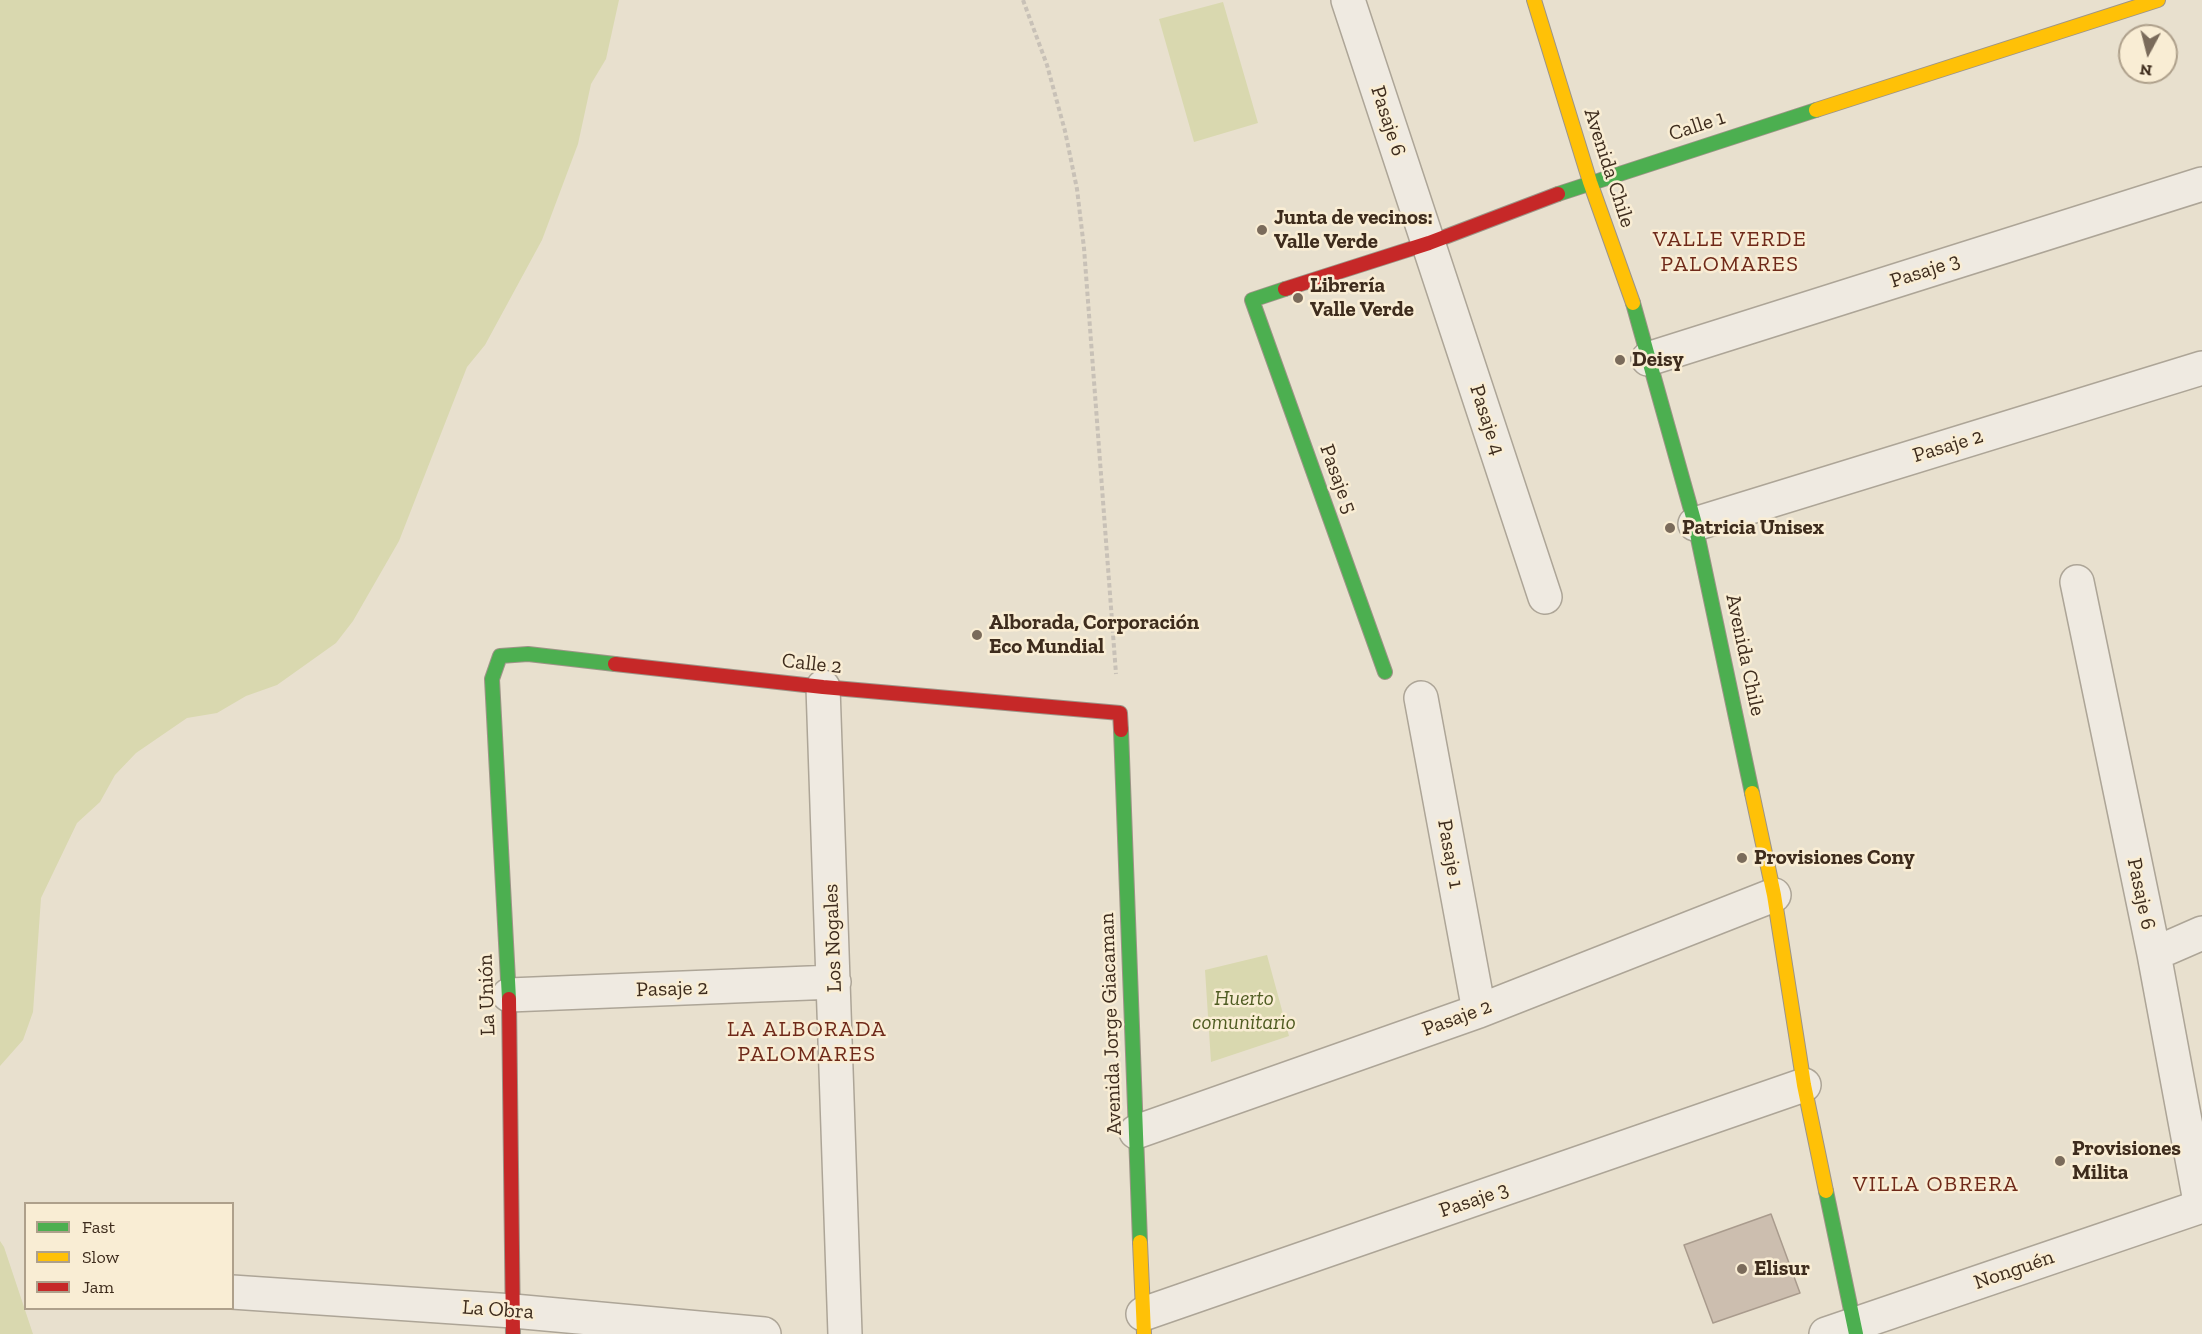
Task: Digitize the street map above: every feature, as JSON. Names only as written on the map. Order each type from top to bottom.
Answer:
[{"type":"street","name":"Pasaje 6","points":[[1348,0],[1429,243]]},
{"type":"street","name":"Avenida Chile","points":[[1534,0],[1590,182],[1631,298],[1695,524],[1774,895],[1845,1331]]},
{"type":"street","name":"Calle 1","points":[[1252,300],[1429,243],[1590,182],[2158,0]]},
{"type":"street","name":"Pasaje 3","points":[[1648,359],[2202,184]]},
{"type":"street","name":"Pasaje 4","points":[[1429,243],[1545,597]]},
{"type":"street","name":"Pasaje 5","points":[[1252,300],[1385,672]]},
{"type":"street","name":"Pasaje 2","points":[[1695,524],[2202,368]]},
{"type":"street","name":"Pasaje 6","points":[[2077,582],[2154,954],[2202,1206]]},
{"type":"street","name":"Calle 2","points":[[500,656],[528,654],[823,687],[1120,713]]},
{"type":"street","name":"La Unión","points":[[500,656],[492,679],[509,995],[513,1322]]},
{"type":"street","name":"Los Nogales","points":[[823,687],[845,1334]]},
{"type":"street","name":"Pasaje 1","points":[[1421,698],[1479,1011]]},
{"type":"street","name":"Avenida Jorge Giacaman","points":[[1120,713],[1144,1324]]},
{"type":"street","name":"Pasaje 2","points":[[1136,1132],[1479,1011],[1774,895]]},
{"type":"street","points":[[2154,954],[2202,933]]},
{"type":"street","name":"Pasaje 2","points":[[509,995],[834,982]]},
{"type":"street","name":"Pasaje 3","points":[[1144,1324],[1804,1085]]},
{"type":"street","name":"Nonguén","points":[[1845,1331],[2202,1206]]},
{"type":"street","name":"La Obra","points":[[234,1292],[513,1322],[764,1334]]},
{"type":"path","points":[[1023,0],[1047,65],[1065,131],[1077,189],[1084,248],[1116,675]]},
{"type":"green space","points":[[0,0],[619,0],[606,59],[591,84],[578,144],[542,240],[485,345],[467,367],[399,541],[353,621],[336,643],[277,685],[246,696],[217,713],[187,718],[136,753],[115,775],[100,802],[77,823],[41,898],[33,1012],[23,1040],[0,1066]]},
{"type":"green space","points":[[1223,2],[1258,123],[1194,142],[1159,19]]},
{"type":"green space","name":"Huerto comunitario","points":[[1267,955],[1289,1036],[1211,1062],[1205,970]]},
{"type":"green space","points":[[0,1241],[33,1334],[0,1334]]},
{"type":"building","name":"Elisur","points":[[1771,1214],[1800,1293],[1713,1323],[1684,1245]]},
{"type":"traffic: fast","points":[[1558,194],[1816,110]]},
{"type":"traffic: fast","points":[[1285,289],[1252,300],[1385,672]]},
{"type":"traffic: fast","points":[[1633,303],[1695,524],[1752,793]]},
{"type":"traffic: fast","points":[[509,999],[492,679],[500,656],[528,654],[615,664]]},
{"type":"traffic: fast","points":[[1121,730],[1140,1242]]},
{"type":"traffic: fast","points":[[1826,1191],[1856,1334]]},
{"type":"traffic: slow","points":[[1534,0],[1590,182],[1633,303]]},
{"type":"traffic: slow","points":[[1816,110],[2158,0]]},
{"type":"traffic: slow","points":[[1752,793],[1774,895],[1804,1085],[1826,1191]]},
{"type":"traffic: slow","points":[[1140,1242],[1144,1334]]},
{"type":"traffic: jam","points":[[1285,289],[1429,243],[1558,194]]},
{"type":"traffic: jam","points":[[615,664],[823,687],[1120,713],[1121,730]]},
{"type":"traffic: jam","points":[[509,999],[513,1334]]},
{"type":"place","name":"Junta de vecinos: Valle Verde","points":[[1262,230]]},
{"type":"place","name":"Librería Valle Verde","points":[[1298,298]]},
{"type":"place","name":"Deisy","points":[[1620,360]]},
{"type":"place","name":"Patricia Unisex","points":[[1670,528]]},
{"type":"place","name":"Alborada, Corporación Eco Mundial","points":[[977,635]]},
{"type":"place","name":"Provisiones Cony","points":[[1742,858]]},
{"type":"place","name":"Provisiones Milita","points":[[2060,1161]]},
{"type":"place","name":"Elisur","points":[[1742,1269]]},
{"type":"district","name":"VALLE VERDE PALOMARES","points":[[1730,252]]},
{"type":"district","name":"LA ALBORADA PALOMARES","points":[[807,1042]]},
{"type":"district","name":"VILLA OBRERA","points":[[1936,1185]]}]
